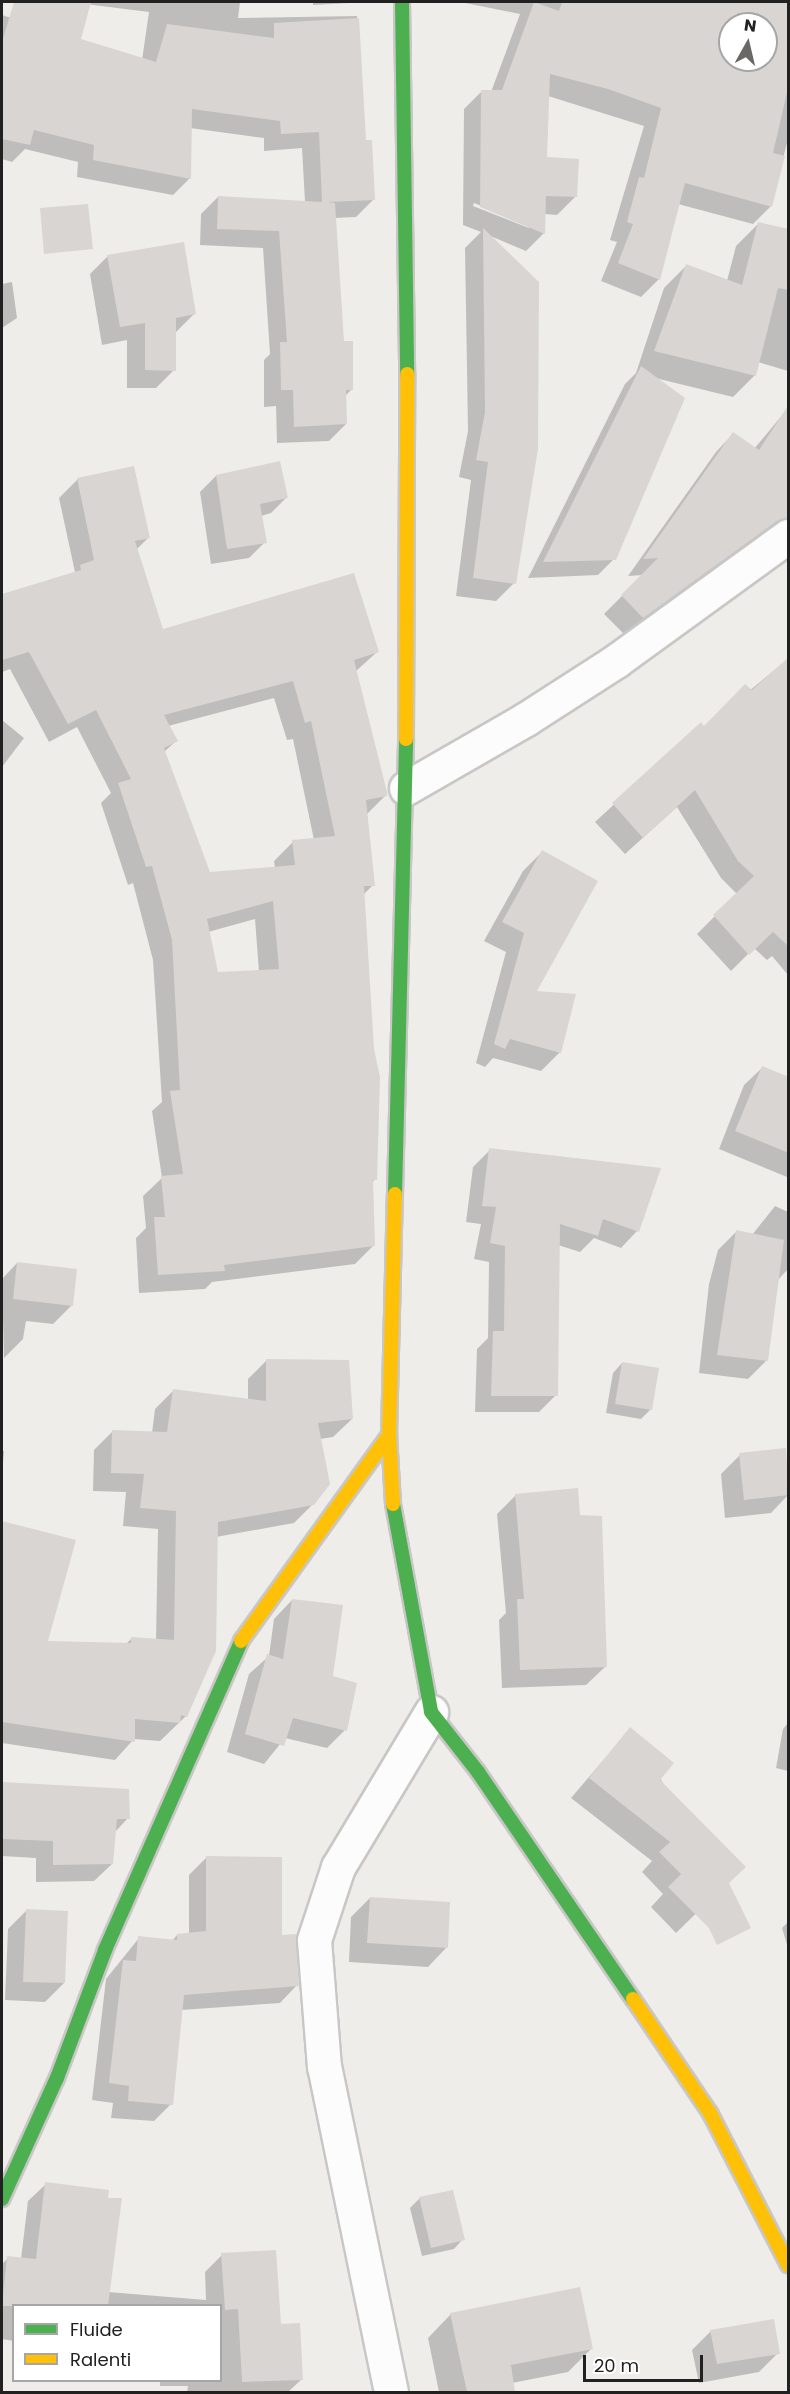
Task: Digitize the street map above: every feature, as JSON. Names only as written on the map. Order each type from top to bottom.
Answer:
[{"type":"main road","points":[[402,2],[406,789],[389,1435],[392,1496],[431,1712],[478,1772],[710,2113],[789,2265]]},
{"type":"main road","points":[[2,2199],[57,2078],[105,1950],[246,1629],[389,1435]]},
{"type":"street","points":[[406,789],[526,719],[616,661],[789,536]]},
{"type":"street","points":[[391,2392],[326,2078],[314,1940],[338,1867],[431,1712]]},
{"type":"building","points":[[14,2],[91,2],[81,39],[156,62],[167,24],[274,38],[274,23],[359,18],[366,140],[372,140],[375,200],[328,202],[335,203],[344,341],[353,341],[353,390],[346,390],[347,424],[294,427],[293,390],[281,390],[280,342],[287,342],[279,231],[217,229],[218,196],[322,202],[319,132],[281,134],[280,121],[192,109],[191,179],[93,160],[94,145],[34,130],[30,145],[2,139],[2,42]]},
{"type":"building","points":[[534,2],[559,11],[562,2],[789,2],[789,84],[773,153],[785,156],[772,207],[685,183],[660,280],[618,263],[633,224],[627,222],[639,177],[644,178],[661,108],[608,89],[550,74],[547,157],[579,159],[577,197],[546,196],[545,234],[480,207],[481,90],[502,90]]},
{"type":"building","points":[[88,204],[93,249],[44,254],[40,208]]},
{"type":"building","points":[[758,222],[789,229],[789,290],[778,288],[756,376],[654,351],[686,264],[742,285]]},
{"type":"building","points":[[483,228],[539,282],[538,449],[516,584],[473,578],[488,462],[476,460],[485,412]]},
{"type":"building","points":[[184,242],[196,314],[176,318],[176,371],[145,370],[145,323],[120,327],[107,255]]},
{"type":"building","points":[[641,366],[685,398],[616,560],[543,562]]},
{"type":"building","points":[[789,404],[789,518],[777,521],[643,618],[621,595],[658,558],[643,559],[733,432],[759,450]]},
{"type":"building","points":[[280,461],[288,498],[260,504],[267,543],[227,549],[216,475]]},
{"type":"building","points":[[134,466],[150,538],[135,541],[163,629],[354,573],[379,652],[354,660],[387,792],[387,796],[366,800],[375,886],[364,886],[374,1049],[380,1077],[377,1180],[373,1180],[375,1246],[224,1265],[225,1271],[158,1275],[154,1217],[165,1217],[161,1176],[183,1174],[170,1091],[180,1090],[172,940],[152,866],[146,867],[118,783],[131,779],[96,710],[68,724],[29,652],[2,660],[2,594],[81,570],[80,565],[94,560],[77,478]],"holes":[[[293,681],[305,723],[311,721],[335,836],[292,840],[295,865],[210,872],[164,748],[178,741],[164,715]],[[273,901],[279,969],[218,972],[207,919]]]},
{"type":"building","points":[[789,657],[789,947],[773,932],[749,955],[713,915],[754,876],[738,861],[695,790],[643,838],[612,803],[701,722],[704,726],[745,684],[752,690]]},
{"type":"building","points":[[542,850],[598,881],[537,991],[576,994],[561,1053],[510,1039],[505,1049],[494,1044],[524,933],[502,922]]},
{"type":"building","points":[[762,1066],[789,1077],[789,1153],[735,1131]]},
{"type":"building","points":[[489,1148],[661,1168],[639,1232],[603,1219],[598,1236],[560,1224],[558,1396],[491,1396],[493,1331],[504,1331],[505,1246],[490,1243],[496,1207],[482,1206]]},
{"type":"building","points":[[736,1230],[784,1240],[768,1361],[717,1355]]},
{"type":"building","points":[[17,1262],[77,1269],[73,1306],[13,1299]]},
{"type":"building","points":[[266,1359],[349,1360],[353,1419],[318,1423],[330,1484],[314,1505],[218,1522],[216,1651],[187,1717],[181,1715],[180,1723],[135,1719],[135,1742],[2,1722],[2,1521],[76,1540],[48,1641],[131,1643],[131,1637],[174,1640],[176,1511],[140,1508],[144,1474],[111,1473],[112,1430],[167,1432],[173,1389],[266,1401]]},
{"type":"building","points":[[622,1362],[659,1368],[652,1410],[615,1404]]},
{"type":"building","points":[[786,1448],[789,1495],[744,1500],[739,1453]]},
{"type":"building","points":[[578,1488],[580,1515],[602,1516],[607,1667],[520,1670],[517,1599],[524,1599],[515,1494]]},
{"type":"building","points":[[292,1599],[343,1605],[333,1676],[357,1683],[347,1731],[293,1718],[284,1746],[245,1734],[267,1654],[283,1659]]},
{"type":"building","points":[[630,1727],[674,1763],[660,1780],[746,1867],[729,1883],[751,1928],[717,1945],[709,1928],[668,1887],[681,1874],[659,1852],[670,1842],[589,1778]]},
{"type":"building","points":[[2,1782],[129,1789],[130,1819],[117,1819],[113,1864],[53,1865],[53,1841],[2,1839]]},
{"type":"building","points":[[206,1856],[282,1857],[282,1935],[296,1934],[299,1986],[184,1995],[173,2105],[128,2101],[129,2086],[109,2083],[123,1960],[136,1961],[138,1936],[177,1940],[177,1934],[206,1931]]},
{"type":"building","points":[[370,1897],[450,1902],[448,1948],[367,1943]]},
{"type":"building","points":[[26,1909],[68,1911],[65,1983],[23,1982]]},
{"type":"building","points":[[45,2182],[109,2190],[108,2198],[122,2198],[108,2304],[12,2304],[12,2306],[2,2306],[7,2256],[36,2259]]},
{"type":"building","points":[[453,2190],[465,2240],[431,2248],[419,2197]]},
{"type":"building","points":[[276,2250],[281,2324],[300,2323],[303,2380],[242,2382],[238,2309],[225,2310],[221,2253]]},
{"type":"building","points":[[580,2287],[593,2349],[511,2365],[515,2392],[467,2392],[450,2313]]},
{"type":"building","points":[[774,2319],[780,2354],[717,2364],[710,2330]]},
{"type":"traffic: fast","points":[[402,2],[407,374]]},
{"type":"traffic: fast","points":[[395,1194],[406,739]]},
{"type":"traffic: fast","points":[[393,1504],[431,1712],[478,1772],[633,1999]]},
{"type":"traffic: fast","points":[[2,2199],[57,2078],[105,1950],[241,1641]]},
{"type":"traffic: slow","points":[[406,739],[407,374]]},
{"type":"traffic: slow","points":[[393,1504],[389,1435],[395,1194]]},
{"type":"traffic: slow","points":[[241,1641],[389,1435]]},
{"type":"traffic: slow","points":[[633,1999],[710,2113],[788,2265]]}]
